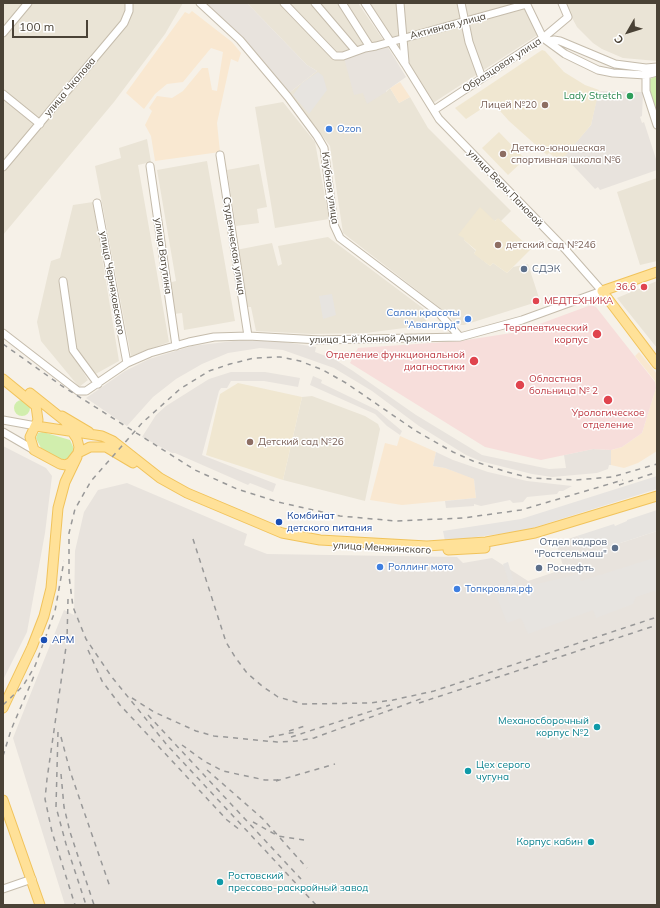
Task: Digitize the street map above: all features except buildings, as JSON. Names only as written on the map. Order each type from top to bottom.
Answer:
[{"type":"main road","name":"улица 1-й Конной Армии","points":[[602,291],[657,272]]},
{"type":"main road","name":"улица Веры Пановой","points":[[602,291],[657,364]]},
{"type":"main road","points":[[3,372],[65,421],[77,439],[79,447],[78,455],[65,482],[58,508],[51,588],[46,609],[32,647],[3,708]]},
{"type":"main road","points":[[3,379],[36,406],[38,413],[36,426],[30,437],[34,450],[54,462],[66,465],[90,447],[106,447],[124,453]]},
{"type":"main road","points":[[30,393],[67,419],[92,434],[113,441],[124,453]]},
{"type":"main road","points":[[36,426],[92,434]]},
{"type":"main road","name":"улица Менжинского","points":[[124,453],[160,478],[187,494],[276,531],[320,540],[427,546],[486,542],[535,533],[657,496]]},
{"type":"main road","name":"улица Менжинского","points":[[124,453],[158,481],[192,500],[221,513],[259,529],[296,541],[342,547],[427,552],[486,548],[537,538],[657,502]]},
{"type":"main road","points":[[54,462],[63,472],[65,482]]},
{"type":"main road","points":[[3,800],[40,905]]},
{"type":"street","points":[[3,33],[28,3]]},
{"type":"street","name":"улица Чкалова","points":[[3,167],[124,23],[129,11],[129,3]]},
{"type":"street","name":"Клубная улица","points":[[200,3],[240,40],[317,136],[324,148],[334,225],[340,238],[438,312],[460,338]]},
{"type":"street","name":"Активная улица","points":[[284,3],[335,56],[343,56],[370,47],[527,4]]},
{"type":"street","points":[[315,3],[356,51]]},
{"type":"street","points":[[342,3],[370,47]]},
{"type":"street","name":"улица Веры Пановой","points":[[365,3],[406,64],[439,119],[565,249],[602,291]]},
{"type":"street","points":[[400,3],[402,39],[406,64]]},
{"type":"street","points":[[461,3],[474,58],[482,78]]},
{"type":"street","name":"Образцовая улица","points":[[434,110],[482,78],[546,40],[568,17],[562,3]]},
{"type":"street","points":[[527,4],[546,40],[565,54],[603,71],[626,75],[657,67]]},
{"type":"street","points":[[546,40],[560,41],[606,61],[646,71],[657,72]]},
{"type":"street","points":[[603,71],[606,61]]},
{"type":"street","points":[[646,71],[646,91],[657,125]]},
{"type":"street","points":[[3,94],[40,124]]},
{"type":"street","name":"Студенческая улица","points":[[220,155],[248,336]]},
{"type":"street","name":"улица Ватутина","points":[[150,166],[176,346]]},
{"type":"street","name":"улица Черняховского","points":[[97,203],[127,363]]},
{"type":"street","points":[[63,281],[74,350],[98,384]]},
{"type":"street","name":"улица 1-й Конной Армии","points":[[3,333],[78,391],[86,391],[127,363],[150,353],[214,337],[248,336],[320,340],[460,338],[522,320],[602,291]]},
{"type":"street","points":[[3,420],[36,426]]},
{"type":"street","points":[[3,432],[34,450]]},
{"type":"street","points":[[3,889],[32,879]]},
{"type":"shaded area","points":[[3,3],[183,3],[165,34],[114,102],[3,235]]},
{"type":"shaded area","points":[[205,3],[247,3],[307,65],[317,71],[289,93],[246,41]]},
{"type":"shaded area","points":[[247,3],[358,3],[386,44],[363,93],[386,92],[390,88],[399,103],[410,97],[428,128],[511,211],[501,221],[498,219],[464,240],[476,251],[474,253],[490,266],[493,263],[507,273],[513,267],[528,264],[540,301],[464,325],[458,325],[440,308],[343,233],[330,146],[289,93],[317,71],[307,65]]},
{"type":"shaded area","points":[[367,3],[523,3],[539,34],[433,103]]},
{"type":"shaded area","points":[[564,3],[657,3],[657,61],[623,58],[602,49],[593,43],[577,27]]},
{"type":"shaded area","points":[[192,11],[232,42],[241,53],[238,62],[231,59],[217,123],[220,152],[155,161],[151,136],[145,125],[152,111],[149,108],[157,96],[172,98],[183,91],[202,68],[208,68],[212,90],[217,91],[223,52],[211,48],[183,82],[167,84],[155,94],[144,109],[126,93],[185,12],[189,14]]},
{"type":"shaded area","points":[[386,44],[406,77],[367,104],[363,93],[354,95],[344,58]]},
{"type":"shaded area","name":"Лицей №20","points":[[542,50],[545,51],[564,72],[585,85],[599,90],[591,125],[560,162],[549,153],[547,155],[509,121],[492,102],[466,119],[455,108]]},
{"type":"shaded area","points":[[318,72],[323,76],[327,90],[309,114],[293,95],[302,83]]},
{"type":"shaded area","points":[[400,82],[410,97],[399,103],[390,88]]},
{"type":"shaded area","points":[[598,92],[643,92],[642,116],[640,117],[642,123],[644,122],[657,162],[657,170],[600,190],[598,187],[595,189],[564,156],[591,125]]},
{"type":"shaded area","points":[[283,102],[315,142],[329,219],[275,228],[255,107]]},
{"type":"shaded area","name":"Детско-юношеская спортивная школа №6","points":[[499,132],[525,159],[508,175],[482,148]]},
{"type":"shaded area","points":[[147,139],[151,162],[138,165],[169,342],[131,356],[95,166],[121,158],[119,148]]},
{"type":"shaded area","points":[[207,161],[235,321],[184,330],[182,313],[174,314],[168,283],[176,281],[157,170]]},
{"type":"shaded area","points":[[259,164],[267,207],[257,209],[259,223],[236,226],[227,170]]},
{"type":"shaded area","points":[[657,178],[657,261],[640,265],[617,192]]},
{"type":"shaded area","points":[[93,202],[119,361],[92,376],[75,349],[64,278],[60,280],[70,339],[77,361],[88,380],[79,387],[41,341],[37,322],[51,261],[60,258],[73,205]]},
{"type":"shaded area","name":"детский сад №246","points":[[480,207],[495,221],[498,218],[531,249],[507,273],[493,263],[490,266],[474,254],[476,250],[464,240],[464,238],[458,235]]},
{"type":"shaded area","points":[[328,237],[424,309],[427,325],[366,333],[312,334],[256,331],[251,307],[246,307],[236,250],[272,243],[278,266],[282,264],[278,246]]},
{"type":"shaded area","points":[[657,281],[657,348],[617,298]]},
{"type":"shaded area","points":[[332,294],[336,315],[323,319],[319,296]]},
{"type":"shaded area","name":"Областная больница № 2","points":[[591,305],[596,307],[655,382],[656,388],[642,433],[622,447],[611,450],[593,449],[541,460],[485,447],[350,363],[358,348],[460,341],[518,332]]},
{"type":"shaded area","points":[[242,340],[285,342],[316,347],[315,352],[334,359],[416,415],[482,455],[549,469],[566,468],[564,455],[593,449],[611,450],[611,465],[609,465],[608,469],[597,473],[552,477],[532,474],[480,461],[466,455],[419,426],[372,391],[334,368],[283,350],[260,348],[228,353],[202,364],[176,379],[153,397],[127,426],[86,398],[125,371],[149,359],[192,346]]},
{"type":"shaded area","points":[[639,352],[657,374],[657,451],[638,463],[624,468],[611,465],[611,450],[622,447],[642,433],[656,388],[655,381],[635,356]]},
{"type":"shaded area","points":[[231,372],[265,372],[300,378],[298,387],[264,381],[231,381],[227,388],[221,388],[202,455],[276,484],[273,492],[250,483],[248,485],[172,453],[142,437],[156,415],[166,406],[209,379]]},
{"type":"shaded area","points":[[313,376],[322,380],[321,383],[377,410],[402,431],[400,435],[387,426],[375,414],[310,385]]},
{"type":"shaded area","name":"Детский сад №26","points":[[238,383],[302,397],[283,480],[206,455],[220,394]]},
{"type":"shaded area","points":[[312,396],[365,416],[378,424],[380,429],[365,501],[283,480],[302,397]]},
{"type":"shaded area","points":[[400,436],[436,452],[433,466],[445,468],[474,478],[476,498],[402,505],[370,500],[385,443],[397,446]]},
{"type":"shaded area","points":[[3,446],[46,468],[52,476],[45,533],[27,632],[3,680]]},
{"type":"shaded area","points":[[436,452],[453,460],[488,472],[527,481],[572,486],[563,491],[559,491],[557,494],[527,497],[523,502],[513,503],[510,500],[481,506],[474,504],[474,506],[446,508],[445,501],[476,498],[474,479],[445,468],[433,466]]},
{"type":"shaded area","points":[[657,476],[657,489],[523,531],[445,541],[443,531],[521,519]]},
{"type":"shaded area","points":[[127,483],[247,534],[244,545],[267,554],[457,557],[463,563],[492,558],[528,581],[564,569],[557,546],[559,542],[577,536],[599,550],[657,531],[657,905],[65,905],[13,738],[64,610],[74,615],[75,551],[84,512],[98,490]]},
{"type":"shaded area","points":[[657,510],[657,531],[599,550],[577,536],[614,524],[615,526],[627,520]]},
{"type":"shaded area","points":[[657,557],[657,594],[654,591],[636,597],[633,604],[596,618],[593,610],[528,634],[521,618],[507,623],[493,588],[509,583],[503,564],[508,562],[516,589],[579,574],[581,581]]},
{"type":"green space","points":[[657,76],[657,121],[646,85],[650,79]]},
{"type":"green space","points":[[19,400],[25,400],[30,405],[28,414],[25,416],[19,416],[14,411],[14,405]]},
{"type":"green space","points":[[43,432],[70,440],[74,449],[70,457],[66,459],[58,459],[41,448],[36,438],[38,433]]},
{"type":"railway","points":[[3,344],[62,386],[195,470],[237,489],[278,502],[340,516],[396,521],[463,518],[521,510],[623,480]]},
{"type":"railway","points":[[316,905],[167,745],[111,676],[86,639],[73,607],[69,576],[69,533],[75,509],[91,481],[142,423],[180,389],[209,371],[230,364],[254,358],[280,357],[300,361],[323,370],[346,383],[416,431],[453,452],[473,461],[507,472],[531,478],[575,480],[612,477],[657,464]]},
{"type":"railway","points":[[619,485],[657,472]]},
{"type":"railway","points":[[193,539],[226,642],[235,657],[247,673],[262,686],[278,697],[303,704],[370,703],[393,700],[434,691],[657,617]]},
{"type":"railway","points":[[3,705],[23,686],[35,666],[55,611],[64,561]]},
{"type":"railway","points":[[68,599],[67,640],[45,799],[52,832],[75,905]]},
{"type":"railway","points":[[419,703],[657,625]]},
{"type":"railway","points":[[88,650],[102,681],[120,705],[227,820],[240,830]]},
{"type":"railway","points":[[3,756],[11,730],[34,676]]},
{"type":"railway","points":[[132,698],[154,712],[196,731],[214,736],[277,742],[314,738],[423,698]]},
{"type":"railway","points":[[291,737],[390,705]]},
{"type":"railway","points":[[148,715],[301,879]]},
{"type":"railway","points":[[289,731],[308,725]]},
{"type":"railway","points":[[58,732],[56,807],[66,844],[86,905]]},
{"type":"railway","points":[[269,737],[296,732]]},
{"type":"railway","points":[[61,737],[70,771],[110,887]]},
{"type":"railway","points":[[182,745],[204,761],[223,771],[265,780],[281,780]]},
{"type":"railway","points":[[276,781],[335,764]]},
{"type":"railway","points":[[207,770],[263,819],[307,868]]},
{"type":"railway","points":[[61,774],[64,807],[70,832],[94,905]]},
{"type":"railway","points":[[253,822],[278,836],[304,840]]},
{"type":"place","name":"Lady Stretch","points":[[630,96]]},
{"type":"place","name":"Лицей №20","points":[[545,105]]},
{"type":"place","name":"Ozon","points":[[329,129]]},
{"type":"place","name":"Детско-юношеская спортивная школа №6","points":[[503,154]]},
{"type":"place","name":"детский сад №246","points":[[498,245]]},
{"type":"place","name":"СДЭК","points":[[524,269]]},
{"type":"place","name":"36,6","points":[[644,287]]},
{"type":"place","name":"МЕДТЕХНИКА","points":[[536,301]]},
{"type":"place","name":"Салон красоты \"Авангард\"","points":[[468,319]]},
{"type":"place","name":"Терапевтический корпус","points":[[597,334]]},
{"type":"place","name":"Отделение функциональной диагностики","points":[[474,361]]},
{"type":"place","name":"Областная больница № 2","points":[[520,385]]},
{"type":"place","name":"Урологическое отделение","points":[[608,400]]},
{"type":"place","name":"Детский сад №26","points":[[250,442]]},
{"type":"place","name":"Комбинат детского питания","points":[[279,522]]},
{"type":"place","name":"Отдел кадров \"Ростсельмаш\"","points":[[615,548]]},
{"type":"place","name":"Роллинг мото","points":[[380,567]]},
{"type":"place","name":"Роснефть","points":[[539,568]]},
{"type":"place","name":"Топкровля.рф","points":[[457,589]]},
{"type":"place","name":"АРМ","points":[[44,640]]},
{"type":"place","name":"Механосборочный корпус №2","points":[[597,727]]},
{"type":"place","name":"Цех серого чугуна","points":[[468,771]]},
{"type":"place","name":"Корпус кабин","points":[[591,842]]},
{"type":"place","name":"Ростовский прессово-раскройный завод","points":[[220,882]]}]
